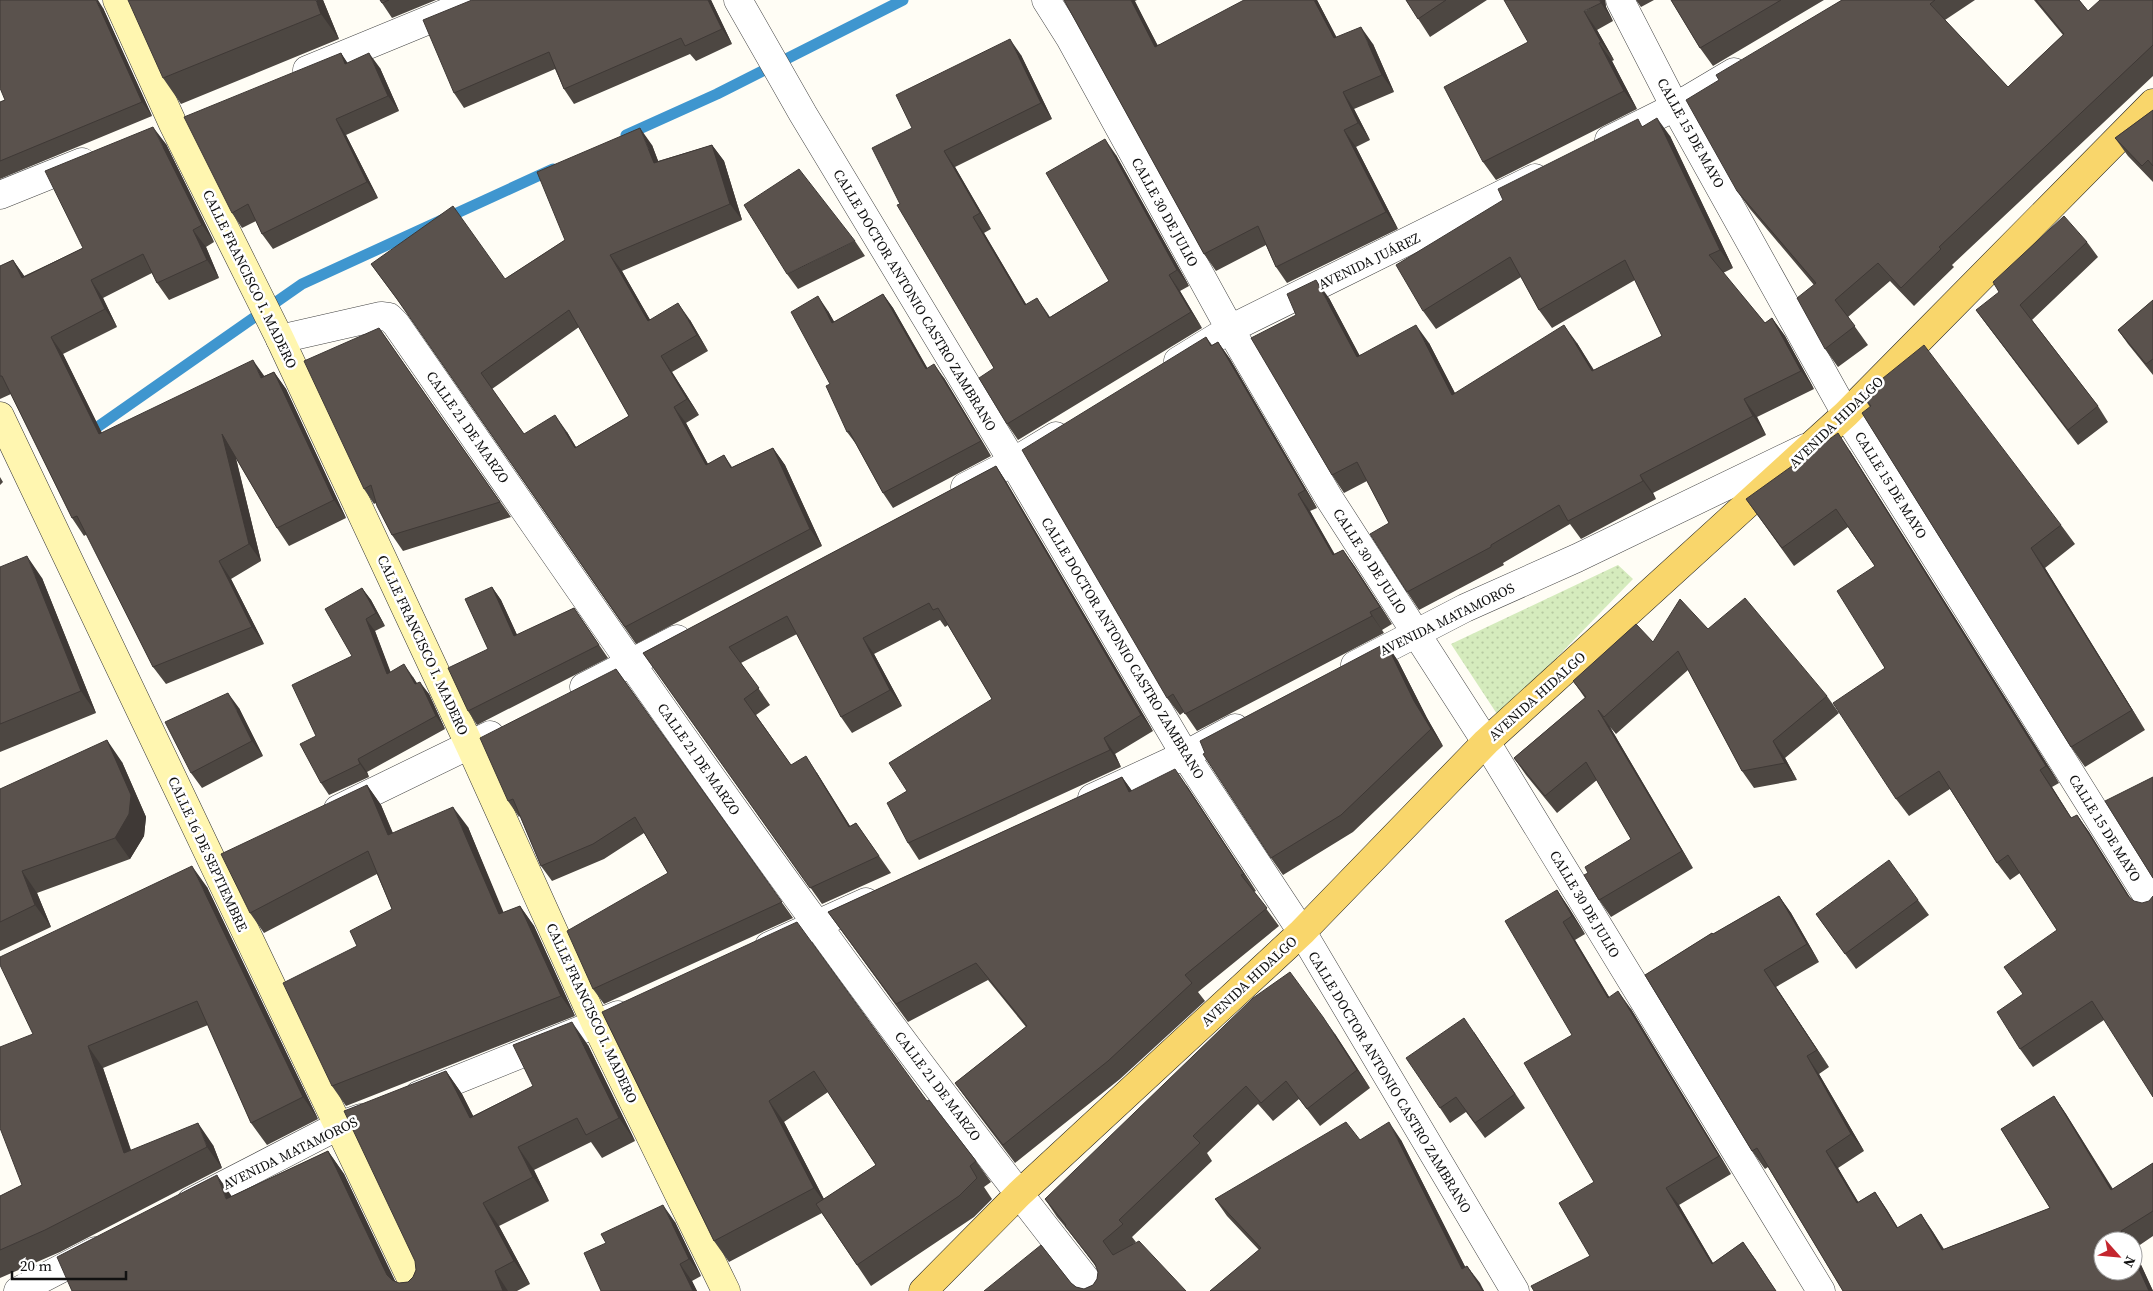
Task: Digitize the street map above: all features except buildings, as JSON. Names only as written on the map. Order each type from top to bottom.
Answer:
[{"type":"main road","name":"CALLE FRANCISCO I. MADERO","points":[[117,0],[173,124],[275,328],[470,746],[596,1025],[726,1291]]},
{"type":"main road","name":"AVENIDA HIDALGO","points":[[923,1291],[1019,1194],[1302,932],[1486,742],[1846,414],[2153,103]]},
{"type":"main road","name":"CALLE 16 DE SEPTIEMBRE","points":[[0,416],[206,872],[338,1126],[417,1291]]},
{"type":"street","points":[[284,79],[477,0]]},
{"type":"street","name":"CALLE 30 DE JULIO","points":[[1046,0],[1070,38],[1230,329],[1329,498],[1486,742],[1821,1291]]},
{"type":"street","name":"CALLE 15 DE MAYO","points":[[1620,0],[1675,106],[1846,414],[2153,905]]},
{"type":"street","name":"CALLE DOCTOR ANTONIO CASTRO ZAMBRANO","points":[[744,10],[803,114],[1013,462],[1184,755],[1302,932],[1515,1291]]},
{"type":"street","points":[[1587,151],[1675,106],[1752,61]]},
{"type":"street","points":[[146,136],[201,113]]},
{"type":"street","points":[[0,195],[109,150]]},
{"type":"street","name":"AVENIDA JUÁREZ","points":[[1155,375],[1230,329],[1438,228],[1561,165]]},
{"type":"street","name":"CALLE 21 DE MARZO","points":[[275,328],[381,316],[389,318],[396,324],[631,664],[817,924],[1019,1194]]},
{"type":"street","points":[[944,499],[1013,462],[1080,421]]},
{"type":"street","name":"AVENIDA MATAMOROS","points":[[1331,678],[1417,632],[1577,558],[1817,442]]},
{"type":"street","points":[[563,698],[701,627]]},
{"type":"street","points":[[1068,809],[1184,755],[1253,719]]},
{"type":"street","points":[[311,821],[470,746],[512,724]]},
{"type":"street","points":[[206,872],[241,855]]},
{"type":"street","points":[[746,957],[888,891]]},
{"type":"street","name":"AVENIDA MATAMOROS","points":[[172,1212],[338,1126],[596,1025],[640,1005]]},
{"type":"street","points":[[1019,1194],[1095,1291]]},
{"type":"street","points":[[18,1291],[120,1239]]},
{"type":"green space","points":[[1618,565],[1633,579],[1499,717],[1451,644]]},
{"type":"waterway","points":[[626,135],[717,94],[903,0]]},
{"type":"waterway","points":[[86,435],[302,284],[553,169]]}]
